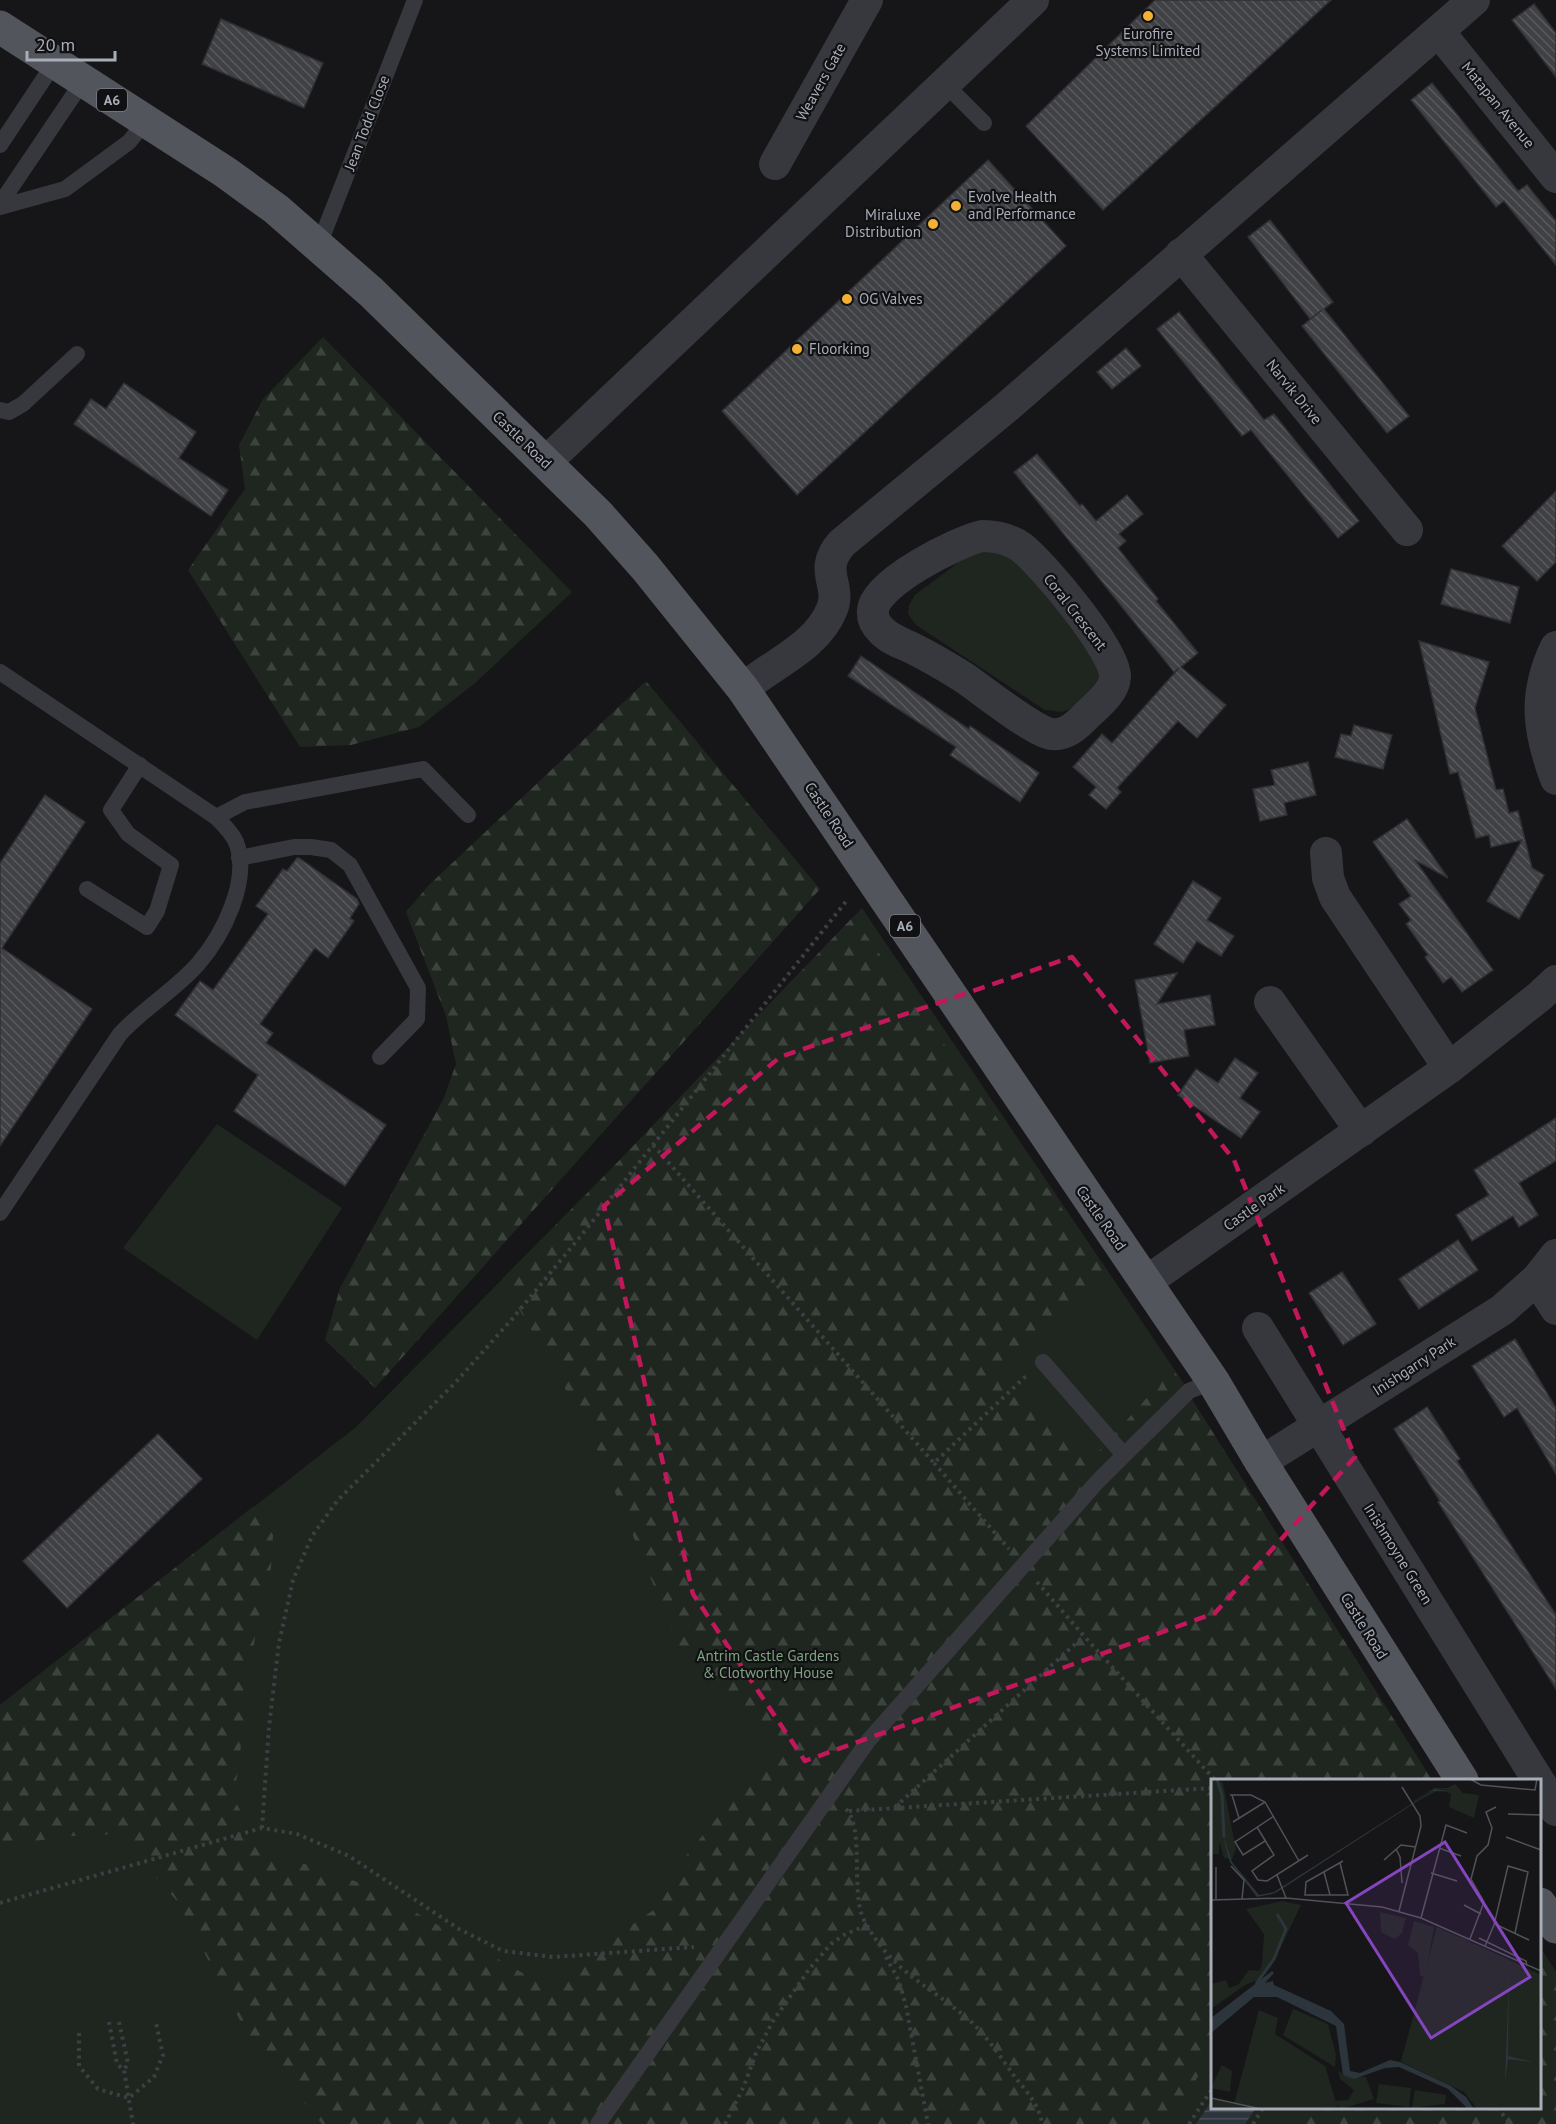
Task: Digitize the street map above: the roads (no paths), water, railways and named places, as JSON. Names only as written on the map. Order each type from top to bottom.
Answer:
[{"type":"main road","name":"Castle Road","points":[[0,27],[268,202],[371,292],[598,514],[645,567],[743,689],[1213,1381],[1261,1462],[1461,1779]]},
{"type":"main road","points":[[1541,1907],[1556,1927]]},
{"type":"street","name":"Weavers Gate","points":[[775,164],[867,0]]},
{"type":"street","points":[[546,462],[1033,0]]},
{"type":"street","points":[[743,689],[796,651],[817,632],[831,611],[834,595],[830,564],[833,553],[842,543],[1007,407],[1474,0]]},
{"type":"street","name":"Matapan Avenue","points":[[1439,32],[1556,177]]},
{"type":"street","name":"Narvik Drive","points":[[1181,254],[1407,530]]},
{"type":"street","name":"Coral Crescent","points":[[989,536],[1009,540],[1033,558],[1083,618],[1111,658],[1115,671],[1114,683],[1070,730],[1057,734],[1045,732],[962,676],[886,635],[874,620],[872,610],[875,603],[880,594],[899,577],[970,539],[989,536]]},
{"type":"street","points":[[834,595],[875,603]]},
{"type":"street","points":[[1556,647],[1545,676],[1540,707],[1545,750],[1556,779]]},
{"type":"street","points":[[1326,853],[1328,878],[1335,897],[1449,1068]]},
{"type":"street","name":"Castle Park","points":[[1146,1282],[1449,1068],[1556,981]]},
{"type":"street","points":[[1270,1002],[1361,1131]]},
{"type":"street","name":"Inishgarry Park","points":[[1261,1462],[1502,1310],[1537,1279],[1556,1256]]},
{"type":"street","points":[[1537,1279],[1556,1309]]},
{"type":"street","name":"Inishmoyne Green","points":[[1258,1328],[1537,1779]]},
{"type":"street","name":"Inishmoyne Green","points":[[1541,1785],[1556,1809]]},
{"type":"lane","name":"Jean Todd Close","points":[[319,245],[415,0]]},
{"type":"lane","points":[[0,145],[55,62]]},
{"type":"lane","points":[[0,206],[83,81]]},
{"type":"lane","points":[[946,85],[984,123]]},
{"type":"lane","points":[[0,206],[65,189],[129,142],[146,121]]},
{"type":"lane","points":[[0,410],[9,412],[23,404],[77,354]]},
{"type":"lane","points":[[0,672],[216,817],[236,842],[239,858],[236,895],[226,921],[211,945],[198,963],[180,981],[137,1016],[120,1034],[0,1213]]},
{"type":"lane","points":[[87,889],[147,927],[157,911],[171,865],[128,834],[111,810],[140,765]]},
{"type":"lane","points":[[216,817],[245,802],[423,769],[468,815]]},
{"type":"lane","points":[[239,858],[294,847],[311,847],[331,850],[350,866],[418,988],[417,1019],[380,1057]]},
{"type":"lane","points":[[1043,1362],[1124,1455]]},
{"type":"lane","points":[[598,2124],[868,1741],[1098,1481],[1189,1391],[1213,1381]]},
{"type":"place","name":"Eurofire Systems Limited","points":[[1148,16]]},
{"type":"place","name":"Evolve Health and Performance","points":[[956,206]]},
{"type":"place","name":"Miraluxe Distribution","points":[[933,224]]},
{"type":"place","name":"OG Valves","points":[[847,299]]},
{"type":"place","name":"Floorking","points":[[797,349]]},
{"type":"park label","name":"Antrim Castle Gardens & Clotworthy House","points":[[768,1664]]}]
